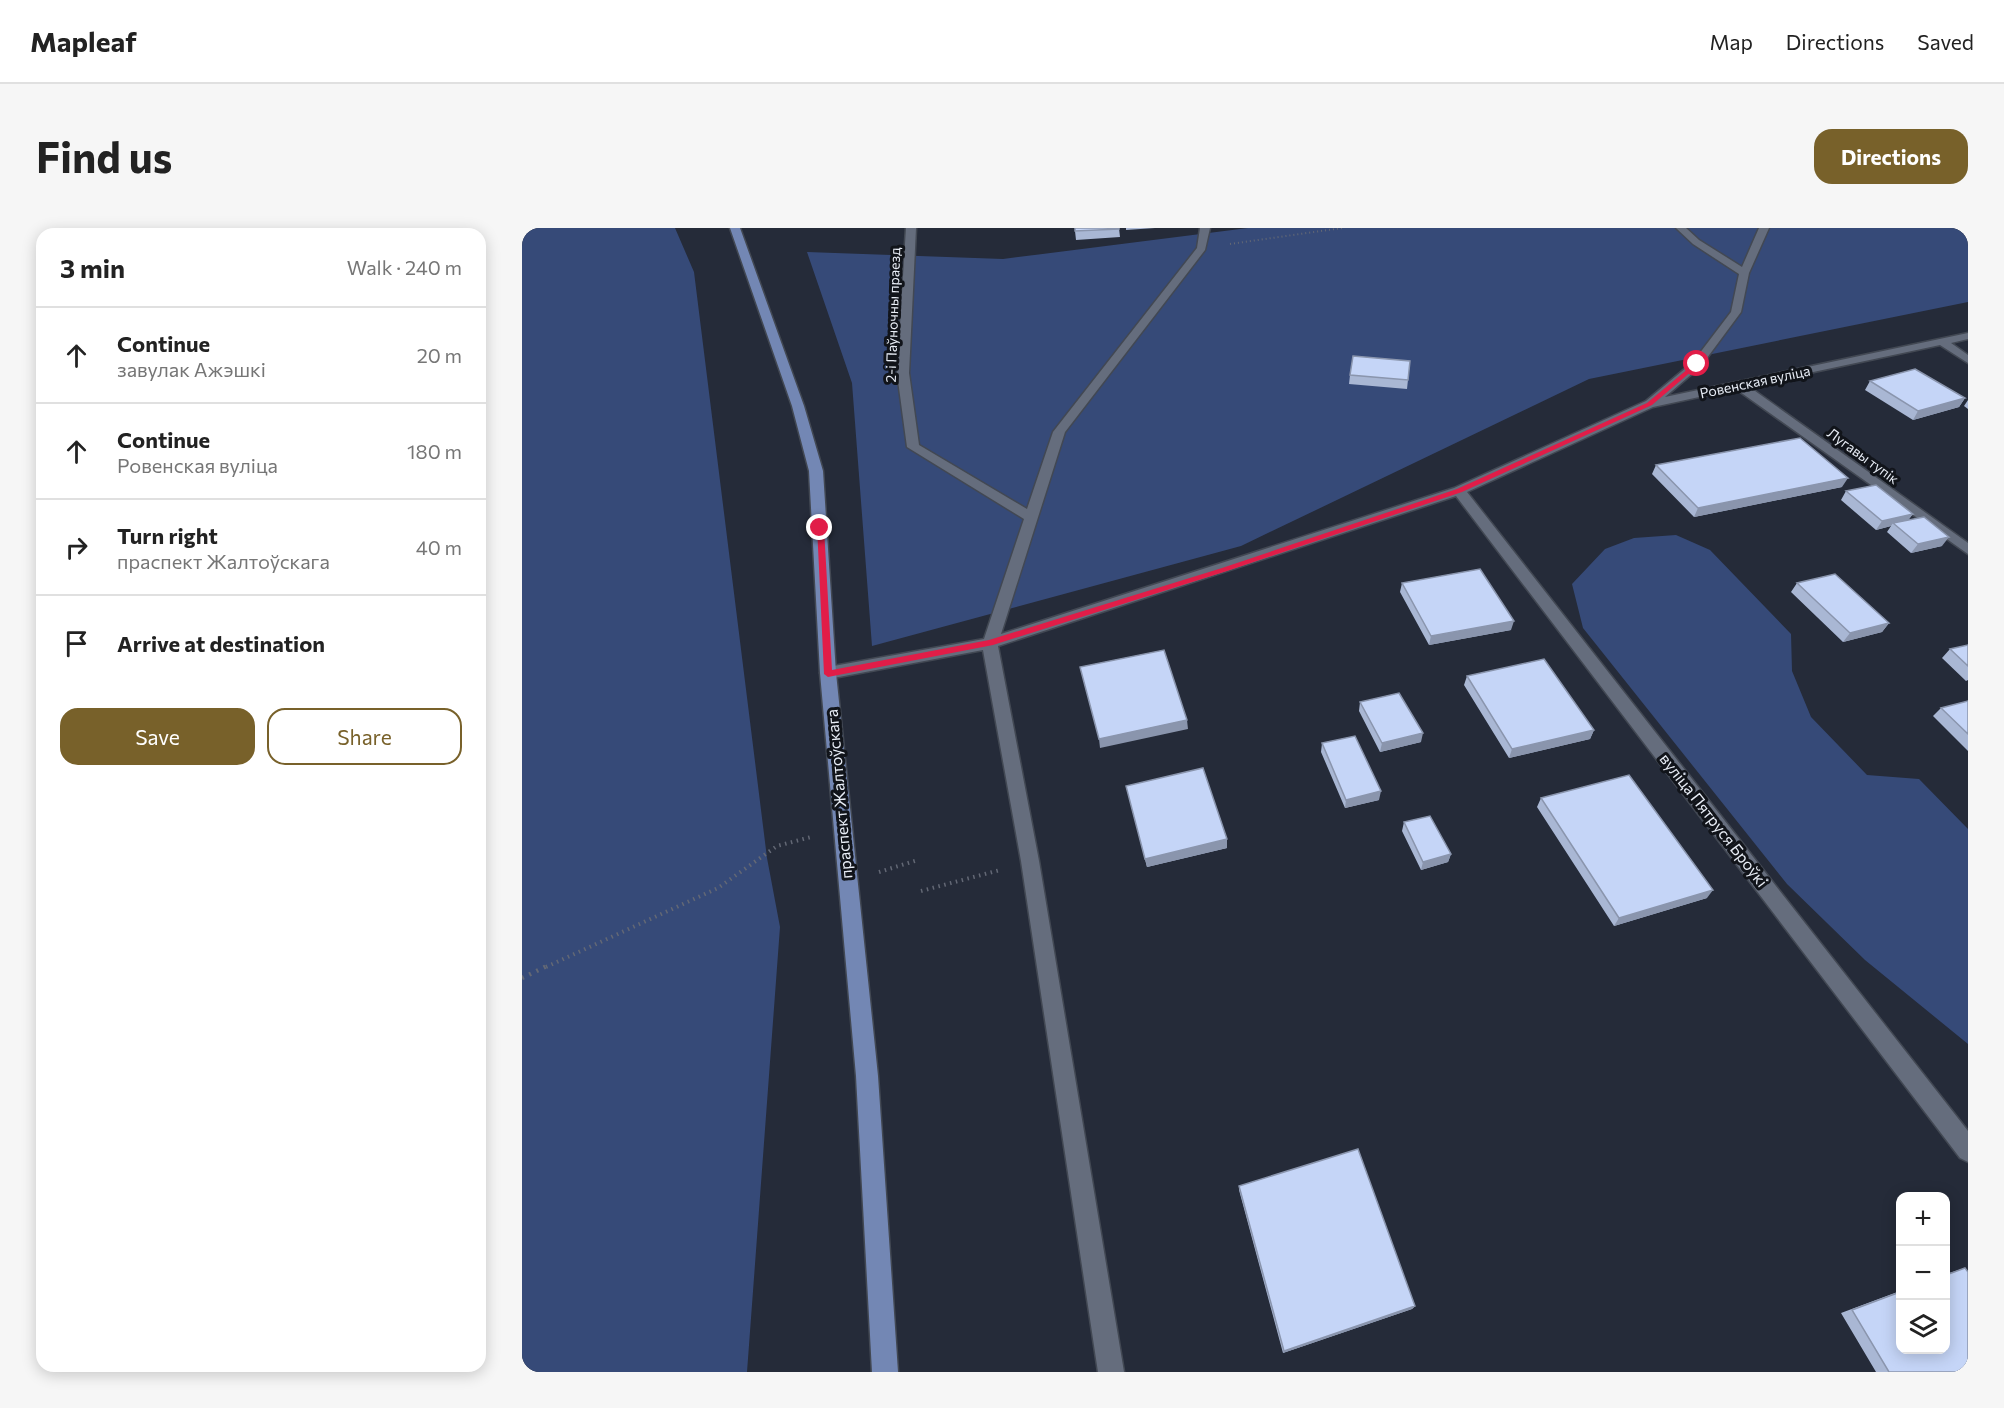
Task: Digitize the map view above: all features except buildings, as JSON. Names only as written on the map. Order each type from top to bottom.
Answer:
[{"type":"main road","name":"праспект Жалтоўскага","points":[[735,228],[795,396],[816,471],[828,674],[867,1076],[885,1372]]},
{"type":"street","name":"2-і Паўночны праезд","points":[[911,228],[903,373],[913,447],[1030,518]]},
{"type":"street","points":[[1111,1372],[1030,861],[990,643],[1059,432],[1202,248],[1205,228]]},
{"type":"street","points":[[1681,228],[1696,242],[1744,273]]},
{"type":"street","points":[[1649,404],[1697,364],[1736,312],[1744,273],[1764,228]]},
{"type":"street","name":"Ровенская вуліца","points":[[828,674],[990,643],[1224,569],[1459,491],[1649,404],[1968,336]]},
{"type":"street","points":[[1942,342],[1968,360]]},
{"type":"street","name":"Лугавы тупік","points":[[1740,386],[1968,550]]},
{"type":"street","name":"вуліца Пятруся Броўкі","points":[[1459,491],[1968,1150]]},
{"type":"path","points":[[1202,248],[1342,228]]},
{"type":"path","points":[[522,978],[718,888],[777,846]]},
{"type":"path","points":[[921,891],[1030,861]]},
{"type":"shaded area","points":[[522,228],[675,228],[694,272],[767,858],[780,927],[747,1372],[522,1372]]},
{"type":"shaded area","points":[[1248,228],[1968,228],[1968,302],[1589,379],[1241,546],[872,646],[852,383],[807,252],[1003,259]]},
{"type":"shaded area","points":[[1676,535],[1710,550],[1791,634],[1792,671],[1811,717],[1867,775],[1919,779],[1968,829],[1968,1044],[1865,960],[1787,884],[1583,628],[1572,584],[1605,549],[1634,538]]},
{"type":"route","points":[[820,528],[828,674],[990,643],[1459,491],[1649,404],[1697,364]]}]
